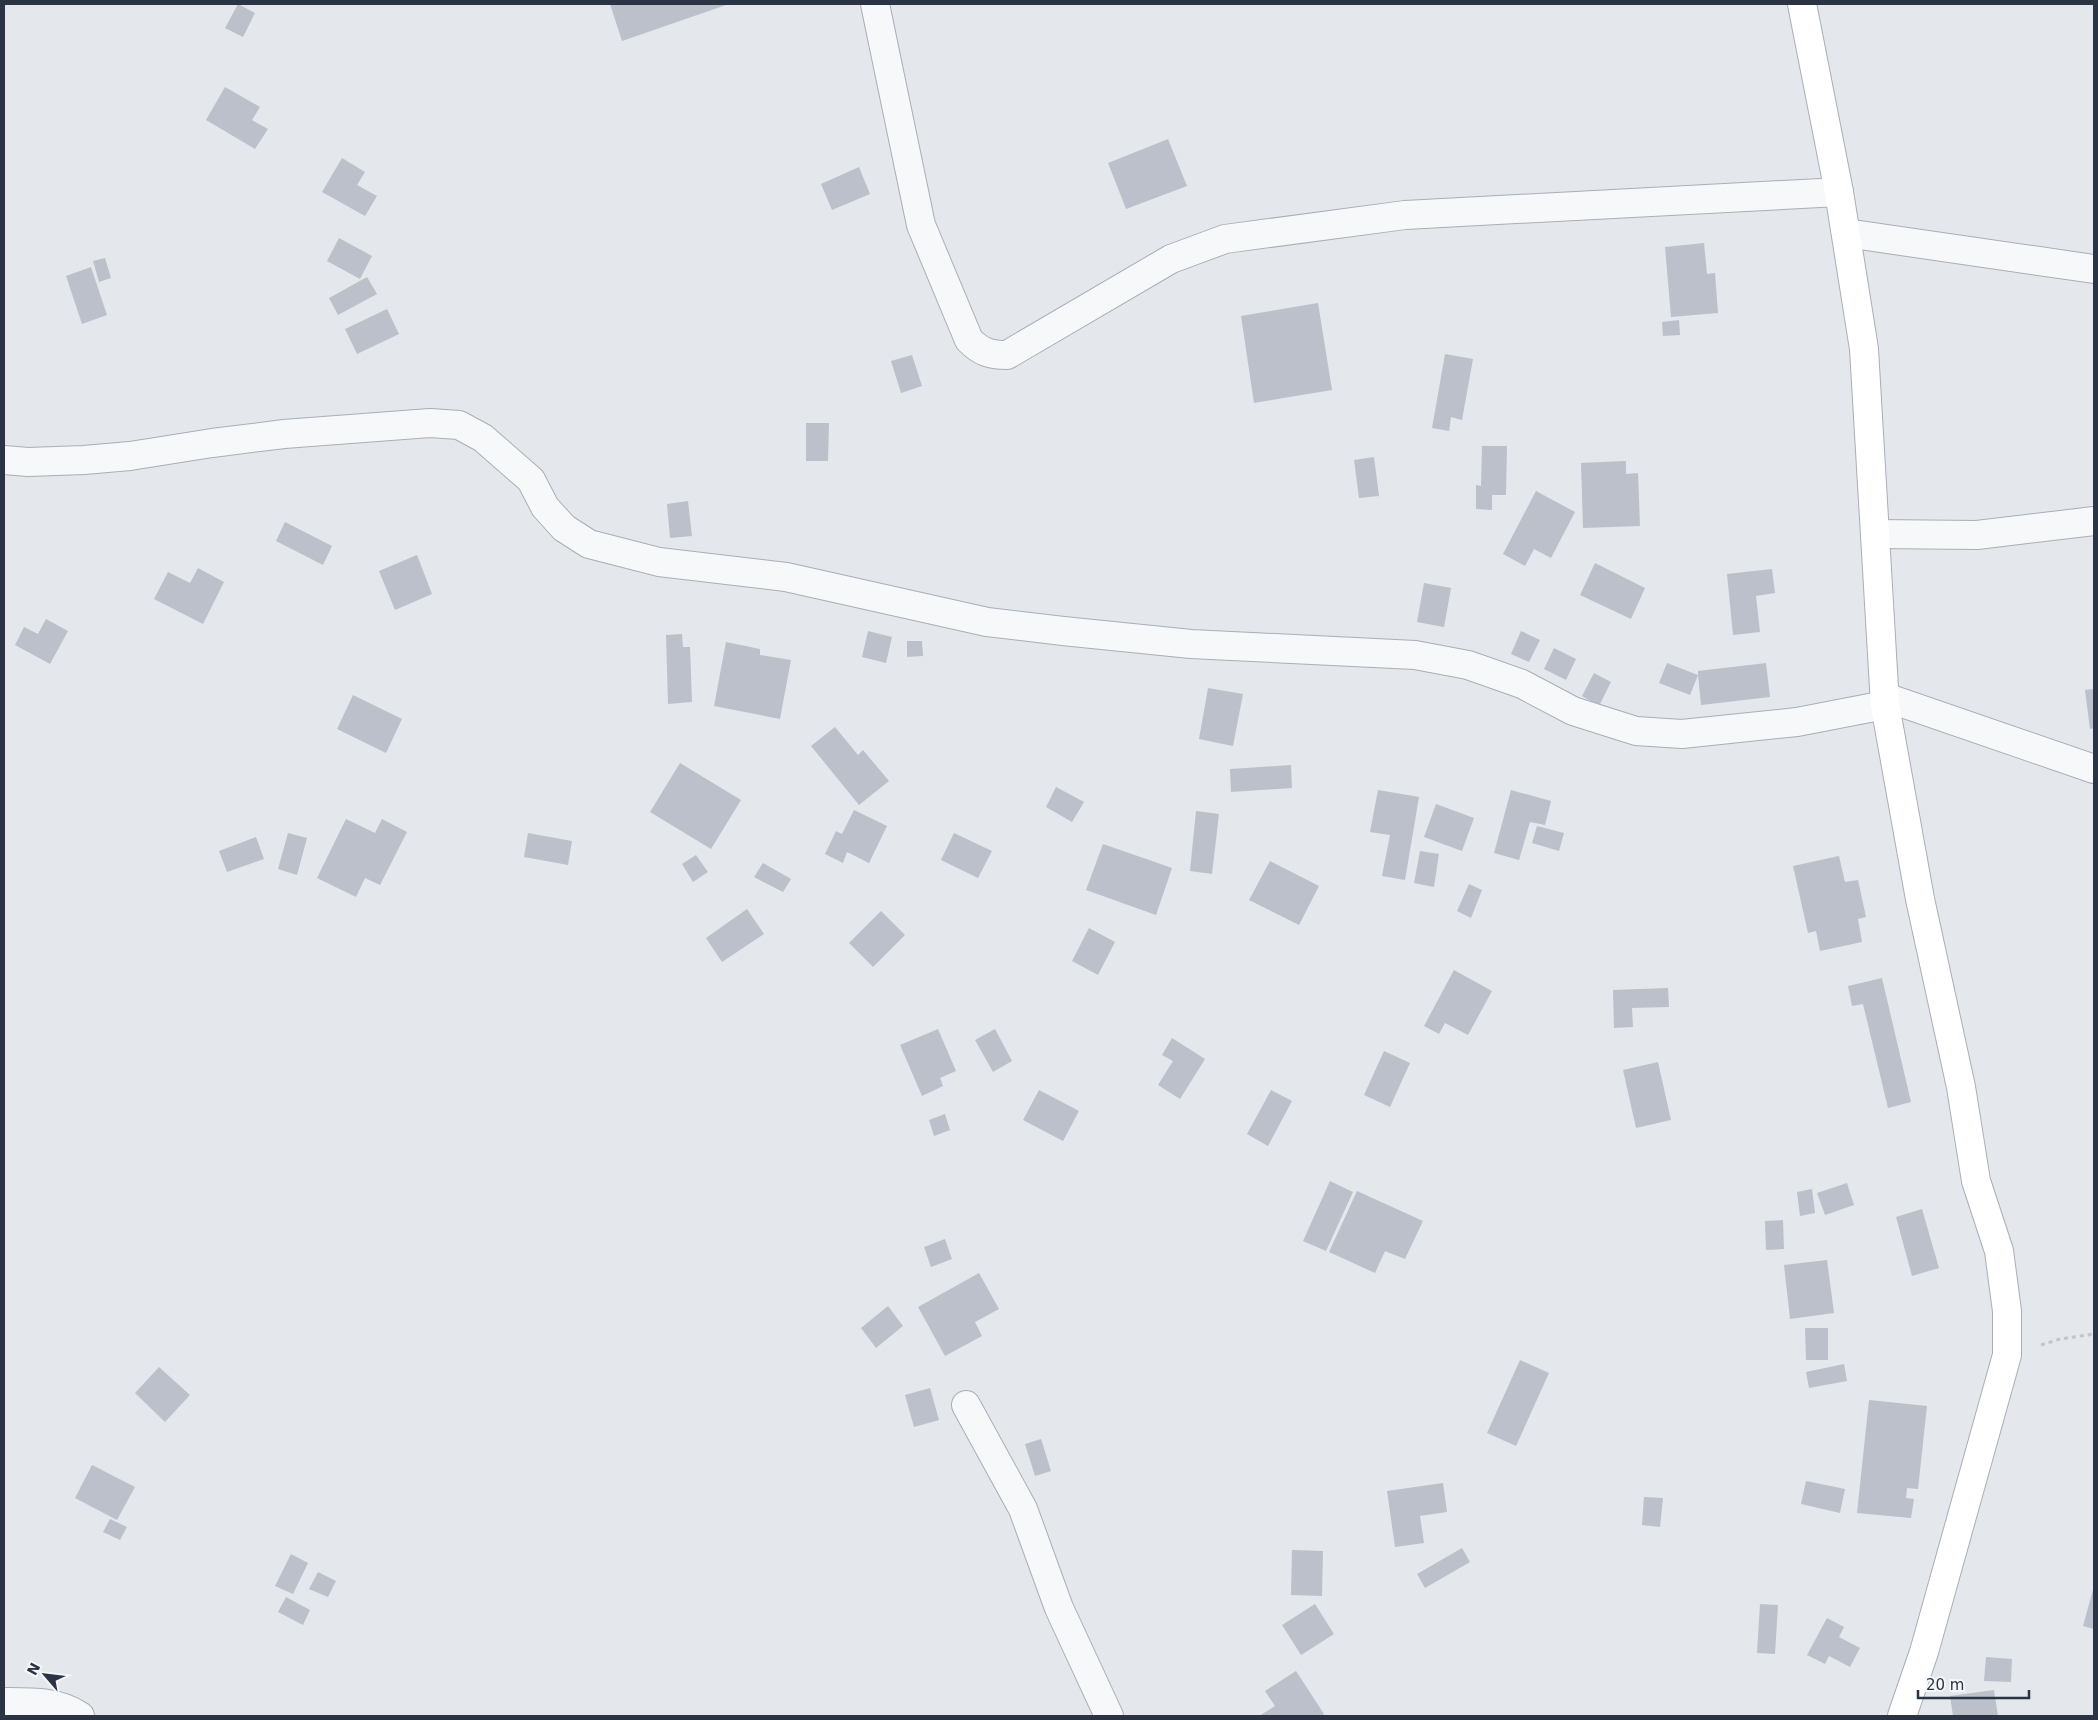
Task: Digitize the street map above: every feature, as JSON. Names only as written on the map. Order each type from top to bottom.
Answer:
[{"type":"street","points":[[875,4],[921,225],[969,340],[980,351],[994,355],[1007,355],[1171,259],[1225,239],[1405,215],[1839,192]]},
{"type":"street","points":[[1802,4],[1839,192],[1864,349],[1885,701],[1920,899],[1961,1088],[1976,1181],[1999,1252],[2007,1311],[2007,1355],[1924,1652],[1902,1716]]},
{"type":"street","points":[[1846,233],[2094,269]]},
{"type":"street","points":[[4,460],[28,462],[84,460],[130,456],[284,434],[430,423],[459,425],[483,438],[531,480],[545,507],[564,528],[589,544],[659,562],[786,577],[987,622],[1191,644],[1415,655],[1468,665],[1513,680],[1573,711],[1636,731],[1682,734],[1796,722],[1885,701],[2094,769]]},
{"type":"street","points":[[1875,534],[1977,535],[2094,521]]},
{"type":"street","points":[[966,1405],[1023,1509],[1059,1608],[1109,1716]]},
{"type":"street","points":[[4,1702],[44,1703],[72,1711],[80,1716]]},
{"type":"path","points":[[2007,1355],[2060,1339],[2094,1334]]},
{"type":"building","points":[[238,4],[255,13],[243,37],[225,28]]},
{"type":"building","points":[[610,4],[729,4],[622,41]]},
{"type":"building","points":[[225,87],[260,107],[252,120],[268,129],[255,149],[206,120]]},
{"type":"building","points":[[1168,139],[1187,186],[1126,209],[1108,163]]},
{"type":"building","points":[[342,158],[365,172],[357,185],[377,196],[365,216],[322,192]]},
{"type":"building","points":[[859,167],[870,194],[832,210],[821,184]]},
{"type":"building","points":[[339,238],[372,256],[360,279],[327,261]]},
{"type":"building","points":[[1704,243],[1707,274],[1715,273],[1718,313],[1671,317],[1665,247]]},
{"type":"building","points":[[105,258],[111,278],[99,282],[93,261]]},
{"type":"building","points":[[91,267],[107,315],[82,324],[66,276]]},
{"type":"building","points":[[367,277],[377,294],[338,315],[329,298]]},
{"type":"building","points":[[1318,303],[1332,390],[1254,403],[1241,316]]},
{"type":"building","points":[[387,309],[399,334],[357,354],[345,329]]},
{"type":"building","points":[[1679,320],[1680,335],[1663,336],[1662,322]]},
{"type":"building","points":[[1445,354],[1473,359],[1462,420],[1451,417],[1449,431],[1432,428]]},
{"type":"building","points":[[912,355],[922,386],[901,393],[891,361]]},
{"type":"building","points":[[806,423],[829,423],[828,461],[806,461]]},
{"type":"building","points":[[1482,446],[1507,446],[1506,495],[1492,495],[1492,510],[1476,509],[1476,485],[1481,486]]},
{"type":"building","points":[[1374,457],[1379,496],[1359,498],[1354,460]]},
{"type":"building","points":[[1626,461],[1626,474],[1638,473],[1640,526],[1583,528],[1581,463]]},
{"type":"building","points":[[1536,491],[1575,512],[1551,558],[1534,549],[1525,566],[1503,554]]},
{"type":"building","points":[[688,501],[692,536],[670,538],[667,504]]},
{"type":"building","points":[[285,522],[332,546],[323,565],[276,541]]},
{"type":"building","points":[[417,555],[432,594],[395,610],[379,571]]},
{"type":"building","points":[[1595,563],[1645,588],[1631,619],[1580,595]]},
{"type":"building","points":[[198,568],[224,582],[203,624],[154,599],[168,572],[190,583]]},
{"type":"building","points":[[1772,569],[1775,593],[1756,596],[1760,632],[1733,635],[1727,574]]},
{"type":"building","points":[[1424,583],[1451,588],[1444,627],[1417,622]]},
{"type":"building","points":[[46,619],[68,631],[50,664],[15,645],[24,627],[38,634]]},
{"type":"building","points":[[868,631],[892,637],[886,663],[862,657]]},
{"type":"building","points":[[1521,631],[1540,640],[1529,662],[1511,654]]},
{"type":"building","points":[[682,634],[683,647],[690,647],[692,702],[668,704],[666,635]]},
{"type":"building","points":[[907,641],[922,641],[923,656],[907,657]]},
{"type":"building","points":[[726,642],[760,649],[760,655],[791,660],[780,719],[714,706]]},
{"type":"building","points":[[1554,648],[1576,659],[1566,680],[1544,669]]},
{"type":"building","points":[[1667,663],[1698,675],[1690,695],[1659,683]]},
{"type":"building","points":[[1766,663],[1770,697],[1701,705],[1698,671]]},
{"type":"building","points":[[1594,673],[1611,682],[1599,706],[1582,696]]},
{"type":"building","points":[[1208,688],[1243,694],[1233,746],[1199,739]]},
{"type":"building","points":[[2094,689],[2094,728],[2090,729],[2085,690]]},
{"type":"building","points":[[353,695],[402,719],[386,753],[337,729]]},
{"type":"building","points":[[835,727],[858,755],[863,750],[889,781],[859,805],[811,746]]},
{"type":"building","points":[[680,763],[741,800],[711,849],[650,812]]},
{"type":"building","points":[[1291,765],[1292,788],[1231,792],[1230,769]]},
{"type":"building","points":[[1056,787],[1084,802],[1072,822],[1046,807]]},
{"type":"building","points":[[1378,790],[1419,797],[1405,880],[1382,876],[1390,835],[1370,832]]},
{"type":"building","points":[[1511,790],[1551,801],[1545,825],[1530,822],[1519,860],[1494,853]]},
{"type":"building","points":[[1436,804],[1474,818],[1462,851],[1424,837]]},
{"type":"building","points":[[854,810],[887,826],[869,863],[847,852],[843,863],[825,854],[836,831],[842,834]]},
{"type":"building","points":[[1196,811],[1219,814],[1212,874],[1190,871]]},
{"type":"building","points":[[346,819],[375,833],[382,819],[407,832],[380,885],[365,878],[356,897],[317,878]]},
{"type":"building","points":[[1537,826],[1564,833],[1559,851],[1532,843]]},
{"type":"building","points":[[288,833],[307,838],[297,875],[278,869]]},
{"type":"building","points":[[528,833],[572,841],[568,865],[524,857]]},
{"type":"building","points":[[954,833],[992,851],[978,878],[941,860]]},
{"type":"building","points":[[256,837],[264,859],[227,872],[219,851]]},
{"type":"building","points":[[1103,844],[1172,868],[1156,915],[1086,890]]},
{"type":"building","points":[[1420,851],[1439,854],[1434,887],[1414,883]]},
{"type":"building","points":[[696,855],[708,872],[693,882],[682,864]]},
{"type":"building","points":[[1839,856],[1845,882],[1858,880],[1866,917],[1858,919],[1862,942],[1820,951],[1816,931],[1808,933],[1793,866]]},
{"type":"building","points":[[1270,861],[1319,886],[1299,925],[1249,900]]},
{"type":"building","points":[[763,863],[791,879],[783,892],[754,877]]},
{"type":"building","points":[[1469,884],[1482,890],[1471,918],[1457,911]]},
{"type":"building","points":[[747,909],[764,934],[722,962],[706,938]]},
{"type":"building","points":[[881,911],[905,935],[873,967],[849,943]]},
{"type":"building","points":[[1089,928],[1115,942],[1098,975],[1072,961]]},
{"type":"building","points":[[1454,970],[1492,991],[1468,1035],[1445,1023],[1439,1034],[1424,1026]]},
{"type":"building","points":[[1882,978],[1911,1102],[1888,1108],[1863,1004],[1852,1006],[1848,986]]},
{"type":"building","points":[[1668,988],[1669,1007],[1632,1008],[1633,1027],[1614,1028],[1613,990]]},
{"type":"building","points":[[938,1029],[956,1071],[940,1078],[943,1086],[922,1096],[900,1045]]},
{"type":"building","points":[[995,1029],[1012,1061],[993,1072],[975,1040]]},
{"type":"building","points":[[1172,1038],[1205,1059],[1180,1099],[1158,1085],[1173,1061],[1162,1055]]},
{"type":"building","points":[[1384,1051],[1410,1063],[1390,1107],[1364,1095]]},
{"type":"building","points":[[1658,1062],[1671,1120],[1636,1128],[1623,1070]]},
{"type":"building","points":[[1039,1090],[1079,1111],[1063,1141],[1023,1120]]},
{"type":"building","points":[[1271,1090],[1292,1101],[1268,1146],[1247,1134]]},
{"type":"building","points":[[945,1114],[950,1130],[934,1136],[929,1120]]},
{"type":"building","points":[[1330,1181],[1353,1192],[1326,1251],[1303,1241]]},
{"type":"building","points":[[1847,1183],[1854,1205],[1825,1215],[1817,1193]]},
{"type":"building","points":[[1812,1189],[1815,1213],[1800,1216],[1797,1192]]},
{"type":"building","points":[[1357,1191],[1423,1221],[1405,1259],[1385,1251],[1375,1273],[1329,1252]]},
{"type":"building","points":[[1922,1209],[1939,1268],[1912,1276],[1896,1217]]},
{"type":"building","points":[[1783,1220],[1784,1249],[1766,1250],[1765,1221]]},
{"type":"building","points":[[945,1239],[952,1259],[931,1267],[924,1247]]},
{"type":"building","points":[[1827,1260],[1834,1313],[1790,1319],[1784,1265]]},
{"type":"building","points":[[979,1273],[999,1309],[975,1322],[982,1336],[945,1356],[918,1307]]},
{"type":"building","points":[[888,1306],[903,1326],[876,1348],[861,1328]]},
{"type":"building","points":[[1805,1328],[1828,1328],[1828,1360],[1806,1360]]},
{"type":"building","points":[[1520,1360],[1549,1373],[1516,1446],[1487,1433]]},
{"type":"building","points":[[1844,1364],[1847,1381],[1809,1388],[1806,1372]]},
{"type":"building","points":[[159,1367],[190,1395],[165,1422],[135,1393]]},
{"type":"building","points":[[930,1388],[939,1420],[914,1427],[905,1395]]},
{"type":"building","points":[[1869,1400],[1927,1406],[1918,1489],[1907,1488],[1906,1498],[1914,1499],[1911,1518],[1857,1513]]},
{"type":"building","points":[[1041,1439],[1051,1471],[1035,1476],[1025,1444]]},
{"type":"building","points":[[92,1465],[135,1487],[117,1520],[75,1498]]},
{"type":"building","points":[[1806,1481],[1845,1489],[1840,1513],[1801,1504]]},
{"type":"building","points":[[1443,1483],[1447,1512],[1420,1516],[1424,1543],[1395,1547],[1387,1491]]},
{"type":"building","points":[[1644,1497],[1663,1498],[1660,1527],[1642,1525]]},
{"type":"building","points":[[110,1519],[127,1527],[120,1540],[103,1532]]},
{"type":"building","points":[[1462,1548],[1470,1562],[1425,1588],[1417,1574]]},
{"type":"building","points":[[1292,1550],[1323,1551],[1322,1596],[1291,1595]]},
{"type":"building","points":[[291,1554],[308,1563],[293,1594],[275,1586]]},
{"type":"building","points":[[318,1572],[336,1581],[328,1597],[309,1589]]},
{"type":"building","points":[[2094,1586],[2094,1629],[2083,1626]]},
{"type":"building","points":[[286,1597],[310,1610],[303,1625],[278,1612]]},
{"type":"building","points":[[1315,1604],[1334,1634],[1301,1655],[1282,1625]]},
{"type":"building","points":[[1760,1604],[1778,1605],[1775,1654],[1757,1653]]},
{"type":"building","points":[[1827,1618],[1844,1627],[1839,1637],[1860,1648],[1850,1667],[1829,1656],[1825,1664],[1807,1655]]},
{"type":"building","points":[[1986,1657],[2012,1659],[2011,1682],[1984,1681]]},
{"type":"building","points":[[1296,1671],[1324,1714],[1321,1716],[1259,1716],[1275,1706],[1265,1691]]},
{"type":"building","points":[[1994,1690],[1998,1716],[1953,1716],[1950,1696]]}]
